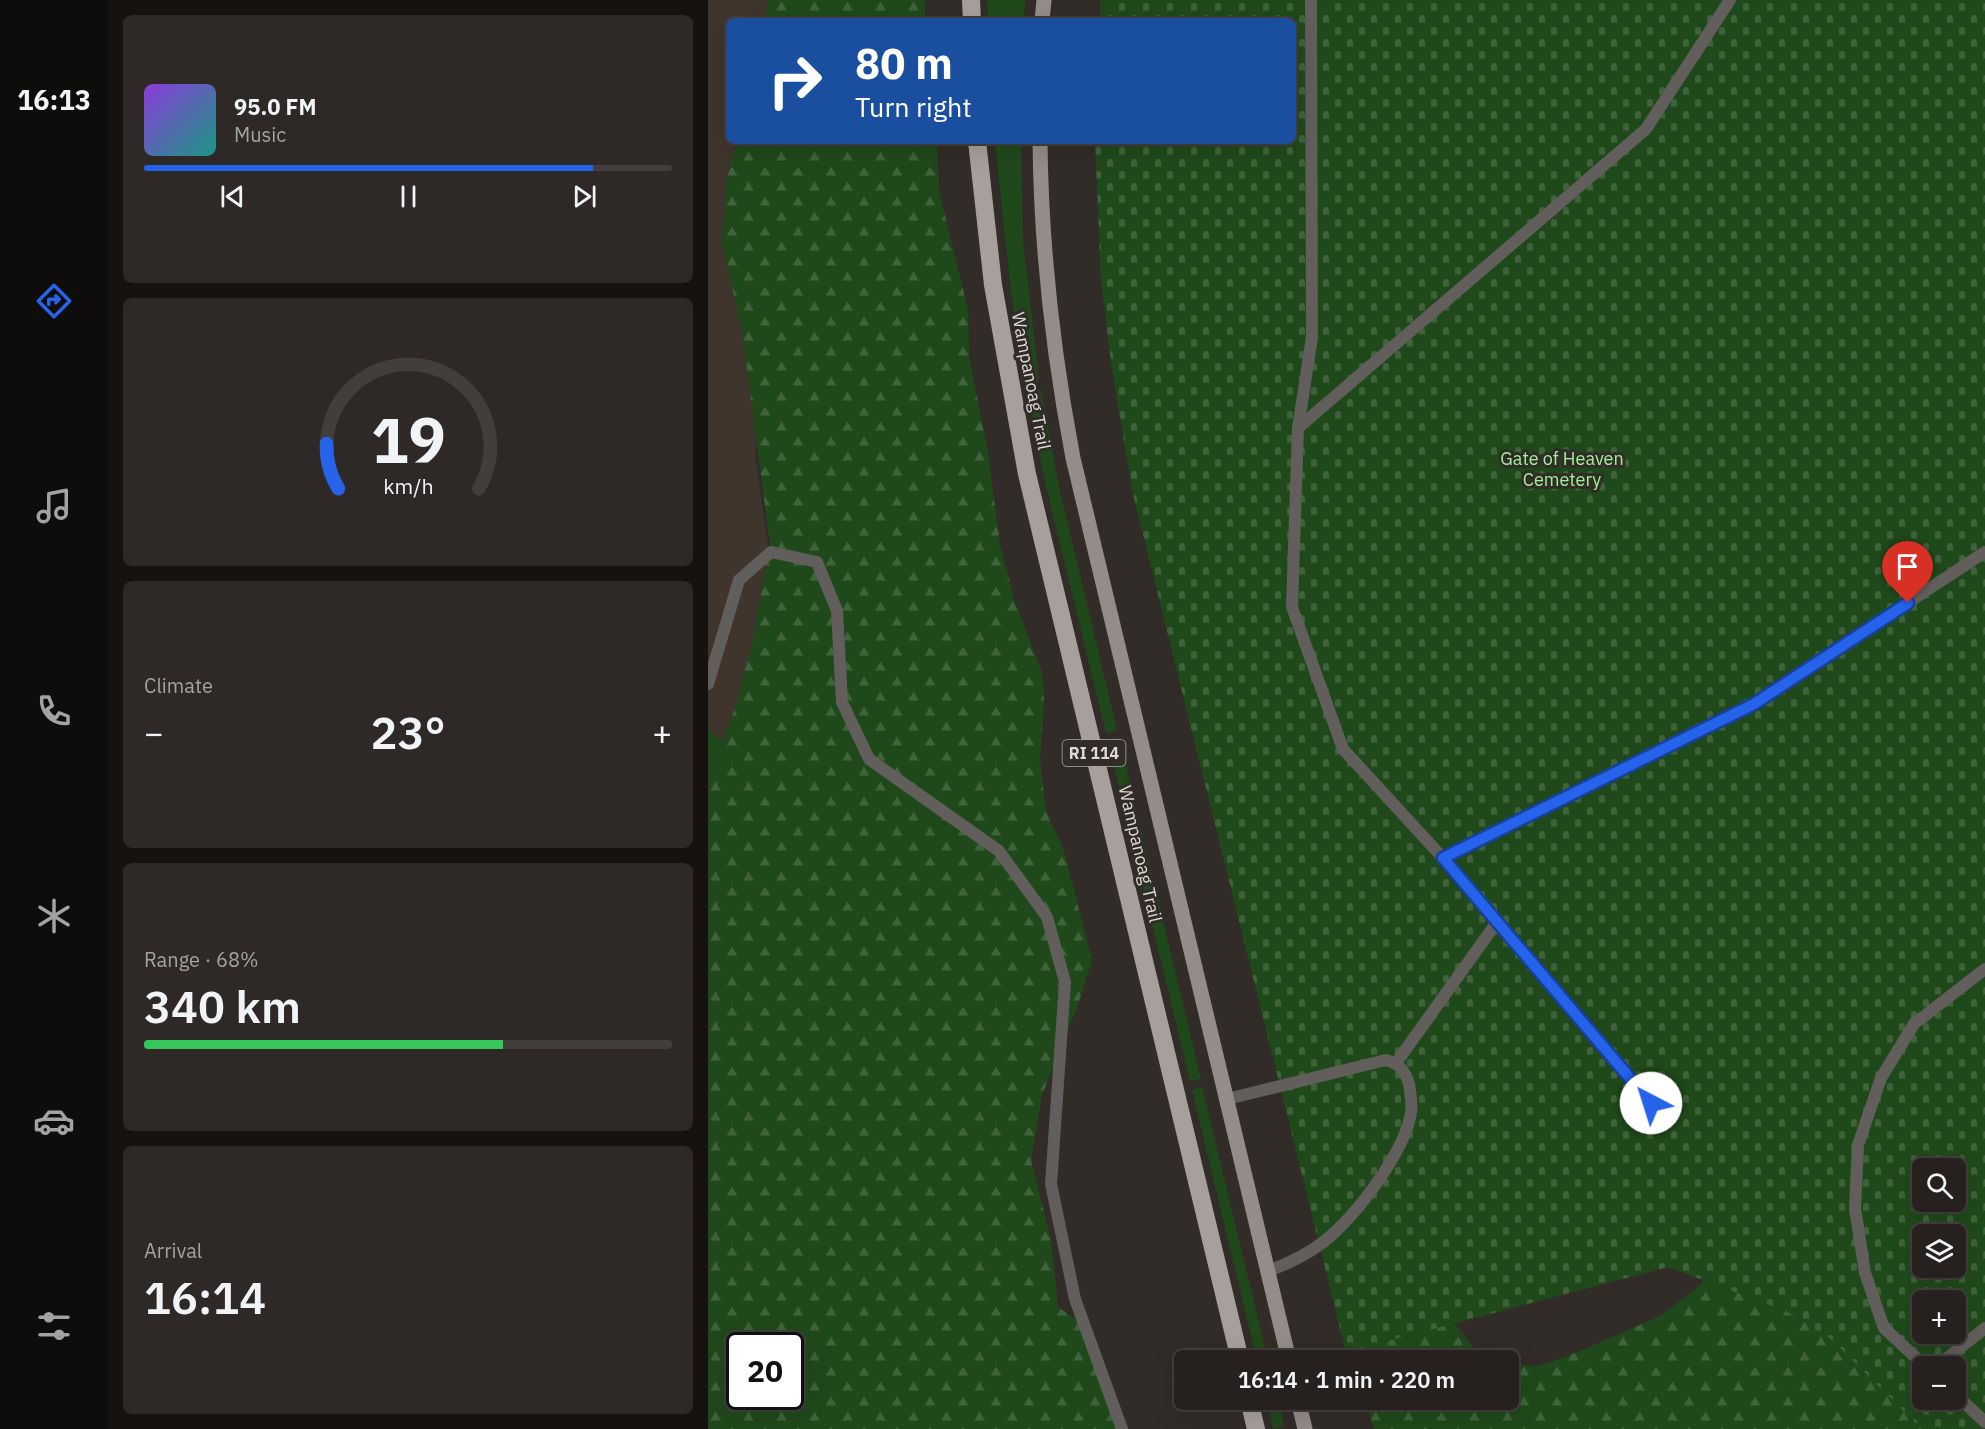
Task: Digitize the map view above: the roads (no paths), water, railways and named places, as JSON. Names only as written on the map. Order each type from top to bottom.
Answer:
[{"type":"highway","points":[[972,0],[972,18]]},
{"type":"highway","name":"Wampanoag Trail","points":[[977,144],[996,308],[1027,474],[1238,1350]]},
{"type":"highway","points":[[1251,1410],[1256,1429]]},
{"type":"main road","points":[[1042,18],[1044,0]]},
{"type":"main road","name":"Wampanoag Trail","points":[[1040,144],[1042,221],[1050,317],[1073,458],[1287,1350]]},
{"type":"main road","points":[[1300,1410],[1305,1429]]},
{"type":"lane","points":[[1311,0],[1312,337],[1298,428],[1292,608],[1343,749],[1443,858],[1651,1103]]},
{"type":"lane","points":[[1298,428],[1646,129],[1730,0]]},
{"type":"lane","points":[[708,684],[740,580],[771,552],[817,562],[837,611],[842,702],[869,759],[999,851],[1047,917],[1065,982],[1051,1184],[1075,1299],[1122,1429]]},
{"type":"lane","points":[[1443,858],[1754,704],[1985,552]]},
{"type":"lane","points":[[1396,1063],[1497,922]]},
{"type":"lane","points":[[1914,1356],[1884,1328],[1865,1273],[1855,1208],[1858,1146],[1881,1078],[1914,1024],[1985,969]]},
{"type":"lane","points":[[1227,1099],[1386,1060],[1396,1063],[1405,1072],[1410,1087],[1411,1112],[1400,1145],[1361,1203],[1336,1232],[1303,1257],[1268,1271]]},
{"type":"lane","points":[[1950,1356],[1985,1328]]},
{"type":"lane","points":[[1966,1404],[1985,1422]]},
{"type":"park label","name":"Gate of Heaven Cemetery","points":[[1562,469]]}]
